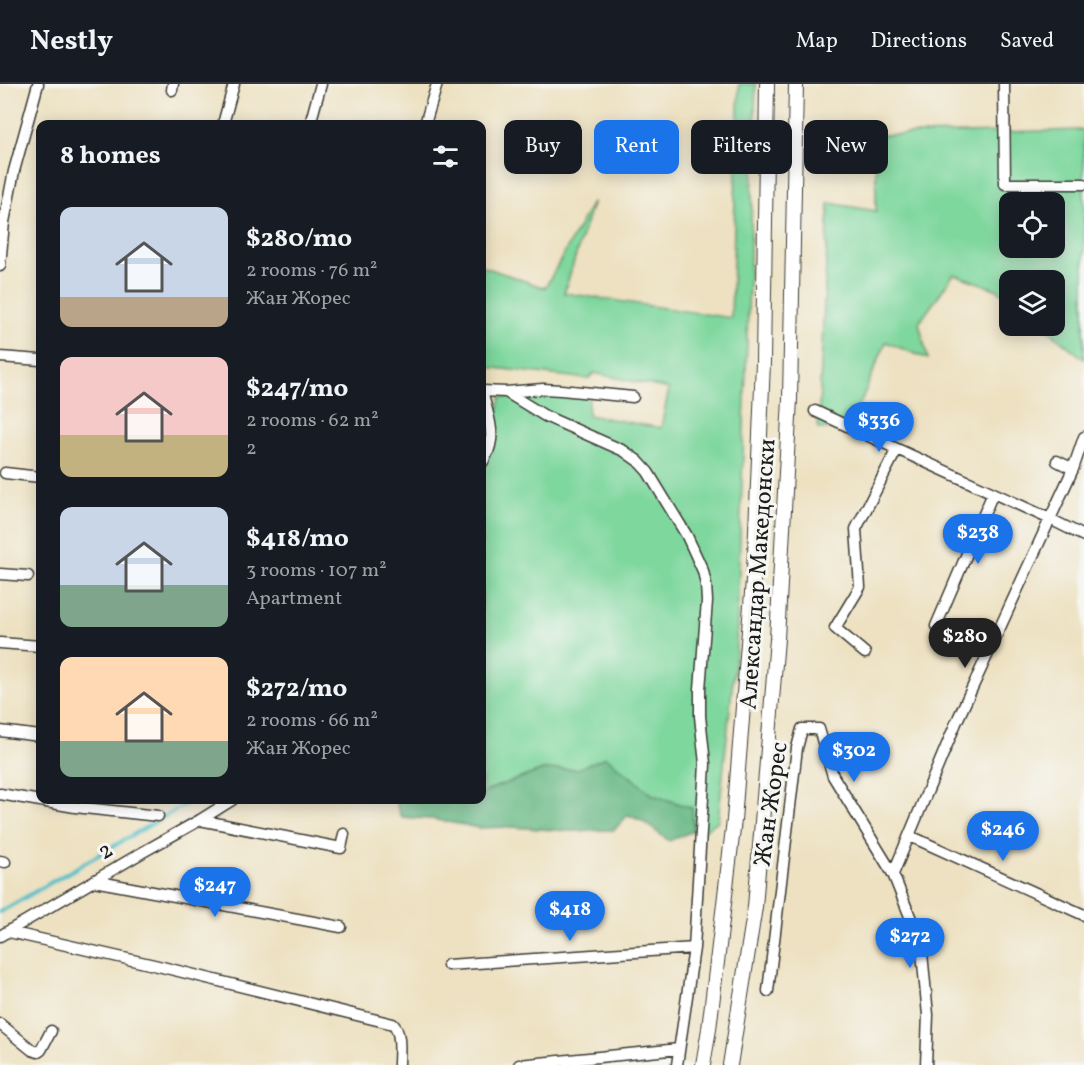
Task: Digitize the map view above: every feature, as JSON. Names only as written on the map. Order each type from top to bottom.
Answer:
[{"type":"street","points":[[0,266],[4,222],[14,171],[38,84]]},
{"type":"street","points":[[224,120],[234,84]]},
{"type":"street","points":[[311,120],[321,84]]},
{"type":"street","points":[[426,120],[437,84]]},
{"type":"street","name":"Александар Македонски","points":[[703,1065],[734,820],[755,555],[763,362],[767,84]]},
{"type":"street","name":"Александар Македонски","points":[[730,1065],[755,907],[777,639],[790,399],[796,84]]},
{"type":"street","points":[[1004,84],[1005,184],[1084,184]]},
{"type":"street","points":[[0,357],[36,360]]},
{"type":"street","points":[[486,391],[543,389],[633,397]]},
{"type":"street","points":[[506,392],[545,416],[624,451],[638,460],[648,472],[687,536],[703,571],[707,601],[700,716],[705,764],[694,948],[676,1065]]},
{"type":"street","points":[[486,408],[491,440],[486,456]]},
{"type":"street","points":[[815,411],[1084,536]]},
{"type":"street","points":[[893,874],[956,723],[1073,469],[1084,437]]},
{"type":"street","points":[[865,653],[836,628],[860,586],[856,529],[897,449]]},
{"type":"street","points":[[1058,461],[1073,469]]},
{"type":"street","points":[[5,473],[36,477]]},
{"type":"street","points":[[936,626],[993,493]]},
{"type":"street","points":[[0,574],[28,576]]},
{"type":"street","points":[[0,643],[36,646]]},
{"type":"street","name":"Жан Жорес","points":[[768,991],[797,747],[802,729],[819,729],[833,776],[893,874],[922,953],[928,1015],[926,1065]]},
{"type":"street","points":[[0,731],[36,736]]},
{"type":"street","points":[[0,794],[36,800]]},
{"type":"street","points":[[58,804],[158,816]]},
{"type":"street","name":"2","points":[[4,934],[225,804]]},
{"type":"street","points":[[200,820],[341,849],[344,834]]},
{"type":"street","points":[[910,836],[1084,915]]},
{"type":"street","points":[[94,881],[341,927]]},
{"type":"street","points":[[4,934],[154,965],[393,1024],[397,1028],[399,1065]]},
{"type":"street","points":[[448,965],[694,948]]},
{"type":"street","points":[[0,1024],[32,1050],[38,1052],[42,1050],[51,1031]]},
{"type":"street","points":[[519,1065],[679,1049]]},
{"type":"green space","points":[[739,84],[756,84],[755,120],[738,120]]},
{"type":"green space","points":[[1084,130],[1084,359],[1055,336],[1065,336],[1065,270],[999,270],[999,291],[954,274],[919,323],[928,359],[886,342],[850,427],[818,429],[829,203],[876,211],[876,174],[888,174],[888,135]]},
{"type":"green space","points":[[736,174],[753,174],[736,652],[718,821],[703,831],[693,831],[692,808],[653,795],[606,757],[577,769],[543,770],[486,792],[486,455],[493,445],[501,397],[589,394],[588,415],[661,428],[669,389],[594,373],[588,379],[487,367],[486,267],[545,288],[593,201],[564,293],[731,318]]},
{"type":"green space","points":[[606,757],[653,795],[692,808],[693,831],[669,841],[642,821],[628,815],[614,830],[479,828],[432,819],[401,817],[396,804],[486,804],[486,792],[496,787],[543,770],[577,769]]},
{"type":"waterway","points":[[486,360],[496,418],[495,427]]},
{"type":"waterway","points":[[0,912],[186,804]]}]
